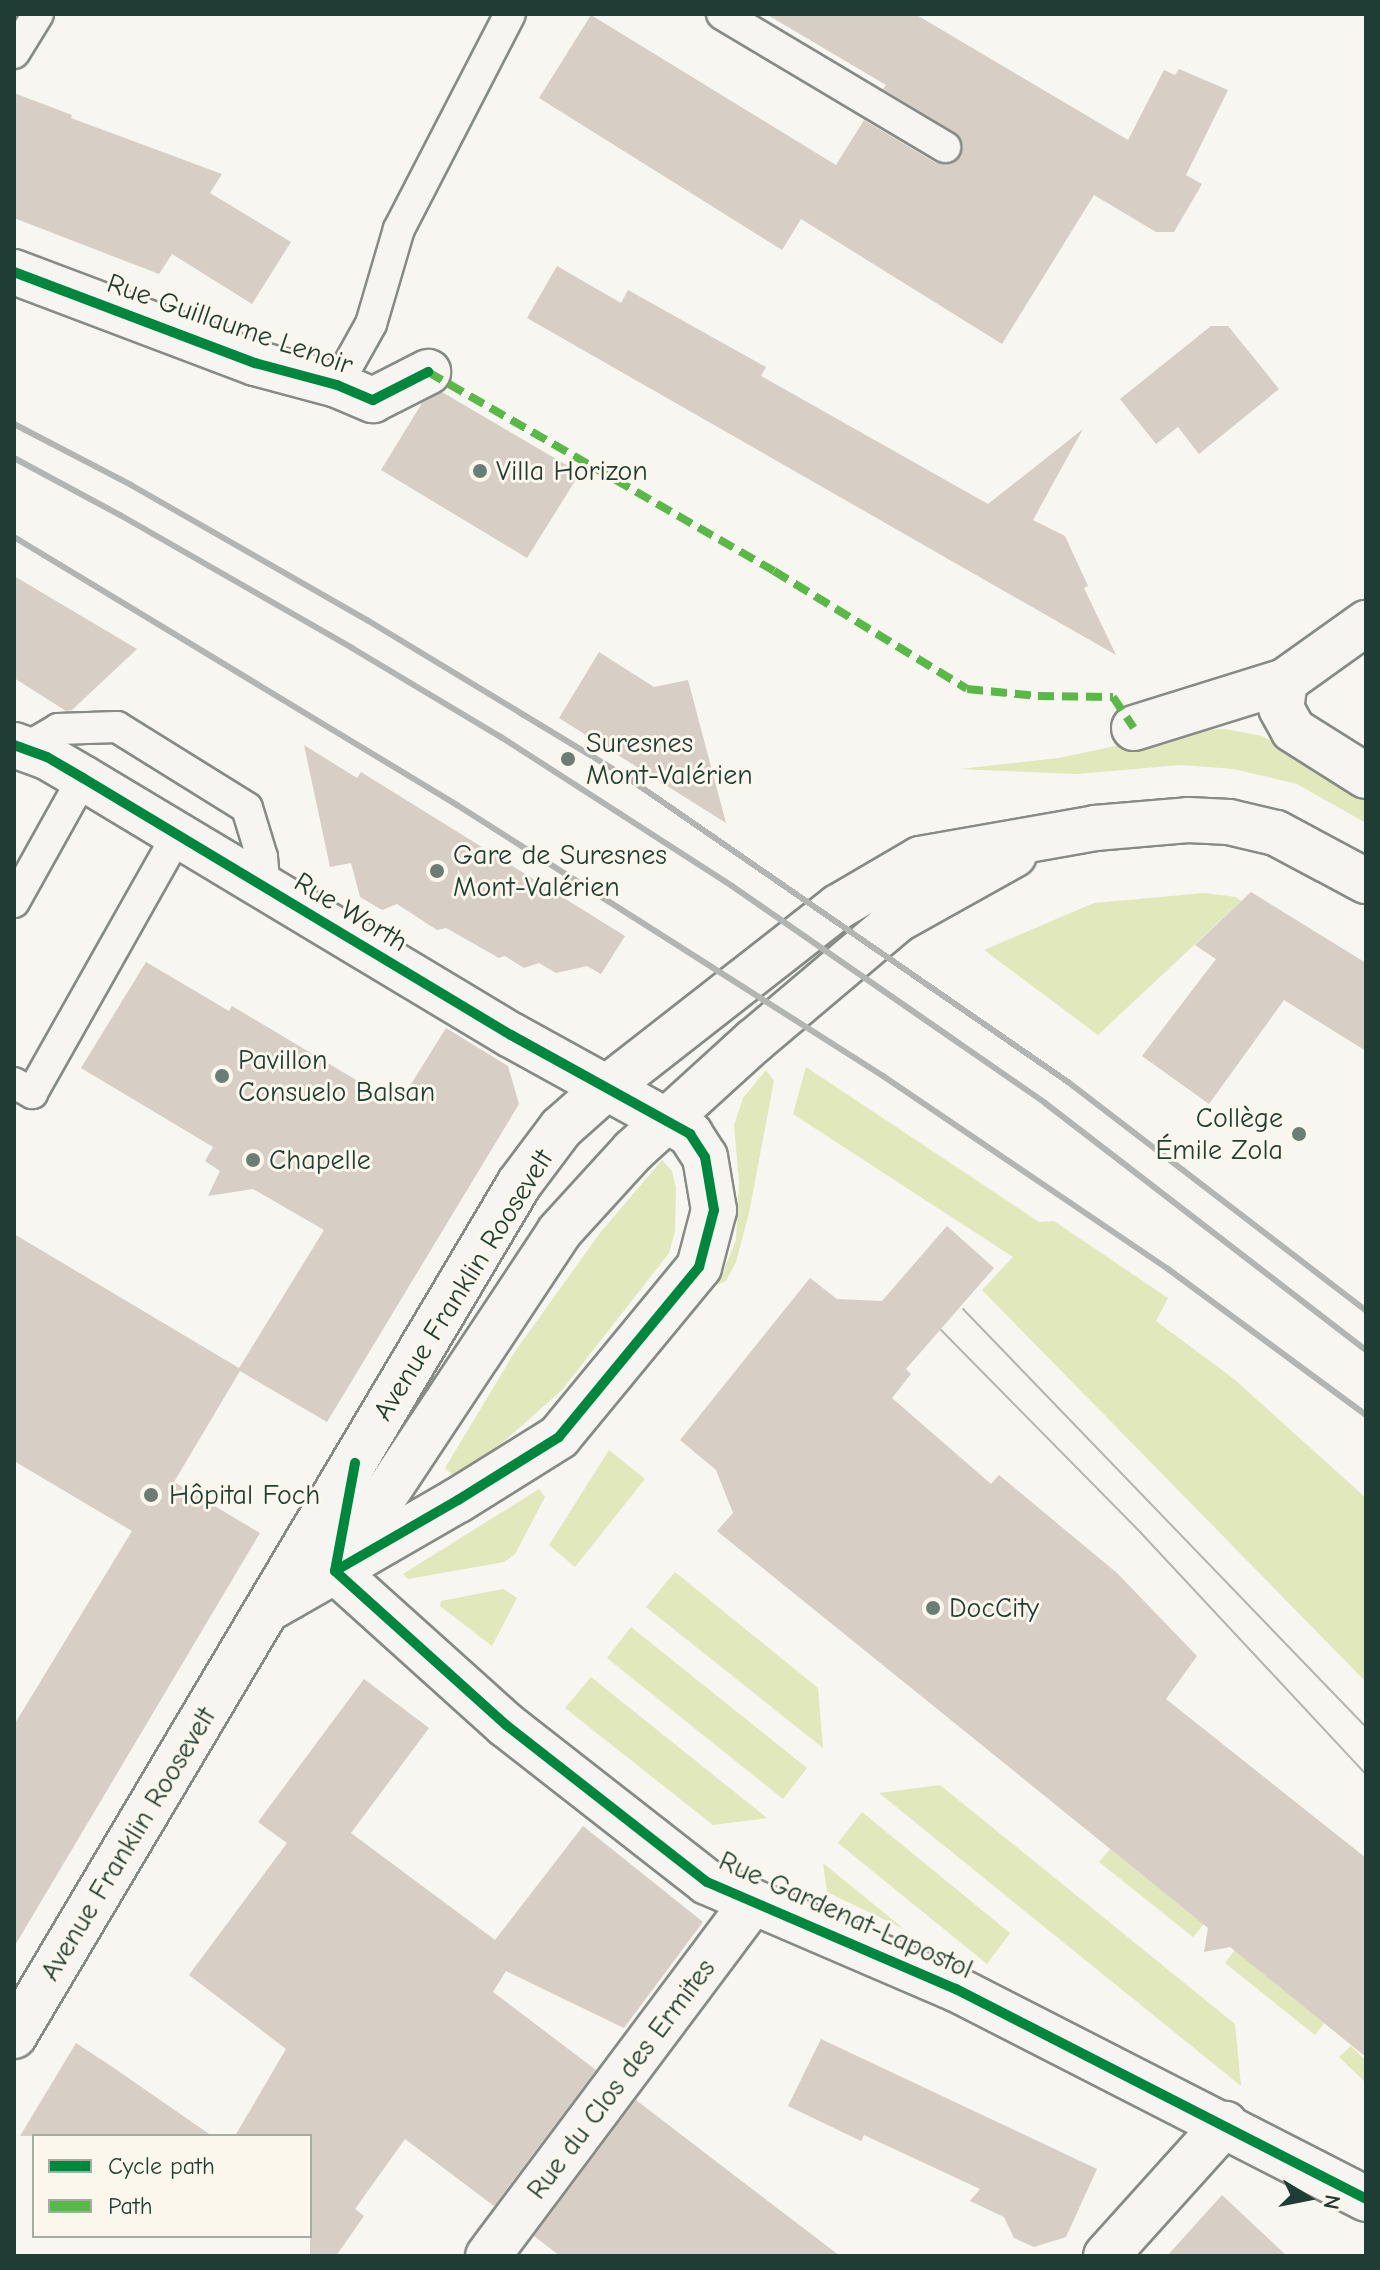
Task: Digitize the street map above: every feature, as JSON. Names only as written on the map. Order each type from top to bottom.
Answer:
[{"type":"street","name":"Rue Guillaume Lenoir","points":[[14,272],[255,363],[337,385],[373,400],[428,372]]},
{"type":"street","points":[[1134,728],[1285,681],[1366,623]]},
{"type":"street","points":[[1285,681],[1281,708],[1293,730],[1366,776]]},
{"type":"street","name":"Rue Worth","points":[[19,747],[83,778],[605,1089],[665,1119]]},
{"type":"street","name":"Avenue Franklin Roosevelt","points":[[14,2036],[519,1184],[561,1128],[605,1089],[838,907],[920,859],[1047,836],[1141,824],[1229,822],[1276,833],[1366,881]]},
{"type":"street","name":"Avenue Franklin Roosevelt","points":[[335,1571],[559,1232],[665,1119],[897,920],[1047,836]]},
{"type":"street","name":"Avenue Franklin Roosevelt","points":[[266,1611],[458,1500],[559,1437],[699,1267],[714,1210],[705,1157],[690,1134],[665,1119]]},
{"type":"street","points":[[335,1571],[355,1463]]},
{"type":"street","name":"Rue Gardenat-Lapostol","points":[[335,1571],[506,1725],[707,1882],[956,1989],[1225,2124],[1366,2199]]},
{"type":"street","name":"Rue du Clos des Ermites","points":[[488,2256],[753,1902]]},
{"type":"street","points":[[1106,2256],[1225,2124]]},
{"type":"lane","points":[[14,53],[38,14]]},
{"type":"lane","points":[[337,385],[371,324],[399,229],[510,14]]},
{"type":"lane","points":[[722,14],[945,147]]},
{"type":"lane","points":[[19,747],[58,729],[117,727],[247,808],[262,857],[265,889]]},
{"type":"lane","points":[[14,902],[83,778]]},
{"type":"lane","points":[[14,1083],[32,1093],[178,834]]},
{"type":"green space","points":[[1226,729],[1262,736],[1366,794],[1366,823],[1297,784],[1234,769],[1181,765],[1076,774],[960,769],[1059,758],[1190,730]]},
{"type":"green space","points":[[1205,893],[1236,897],[1241,901],[1098,1035],[984,950],[1094,903]]},
{"type":"green space","points":[[806,1067],[1039,1222],[1054,1221],[1168,1298],[1156,1321],[1234,1379],[1366,1498],[1366,1682],[982,1290],[1013,1257],[793,1114]]},
{"type":"green space","points":[[766,1070],[774,1081],[749,1213],[736,1262],[726,1281],[718,1284],[736,1240],[739,1182],[734,1125],[743,1098]]},
{"type":"green space","points":[[662,1160],[672,1171],[676,1188],[675,1231],[669,1253],[562,1390],[459,1481],[445,1468],[516,1350],[600,1233]]},
{"type":"green space","points":[[609,1450],[645,1479],[575,1567],[549,1545]]},
{"type":"green space","points":[[539,1489],[545,1497],[515,1554],[504,1562],[408,1579],[403,1574]]},
{"type":"green space","points":[[675,1572],[818,1688],[823,1748],[646,1607]]},
{"type":"green space","points":[[503,1589],[517,1598],[492,1646],[440,1606],[441,1601]]},
{"type":"green space","points":[[631,1627],[807,1768],[783,1799],[607,1658]]},
{"type":"green space","points":[[591,1677],[767,1818],[713,1825],[565,1708]]},
{"type":"green space","points":[[940,1785],[1235,2024],[1241,2086],[879,1793]]},
{"type":"green space","points":[[862,1812],[1010,1933],[987,1964],[838,1843]]},
{"type":"green space","points":[[1110,1849],[1204,1924],[1193,1937],[1099,1862]]},
{"type":"green space","points":[[823,1863],[904,1929],[827,1892]]},
{"type":"green space","points":[[1235,1950],[1324,2023],[1315,2035],[1225,1963]]},
{"type":"green space","points":[[1351,2046],[1366,2061],[1366,2083],[1339,2057]]},
{"type":"building","points":[[766,14],[915,14],[1128,140],[1164,70],[1175,75],[1179,69],[1228,90],[1186,175],[1202,184],[1174,232],[1156,232],[1094,195],[1002,344],[801,219],[782,250],[539,98],[591,15],[836,165],[864,120],[936,163],[953,163],[960,157],[963,146],[954,132],[883,89],[886,85]]},
{"type":"building","points":[[14,93],[72,115],[71,118],[222,174],[210,193],[291,242],[252,304],[172,254],[159,274],[14,218]]},
{"type":"building","points":[[557,266],[621,303],[628,290],[766,367],[761,376],[988,504],[1083,429],[1033,520],[1065,536],[1088,586],[1084,588],[1116,655],[527,318]]},
{"type":"building","points":[[1211,326],[1228,326],[1279,389],[1199,454],[1178,427],[1156,444],[1120,399]]},
{"type":"building","name":"Villa Horizon","points":[[442,392],[580,473],[527,558],[381,470],[422,403]]},
{"type":"building","points":[[14,576],[137,649],[72,710],[66,711],[14,678]]},
{"type":"building","points":[[599,652],[654,687],[688,680],[726,823],[559,718]]},
{"type":"building","name":"Gare de Suresnes Mont-Valérien","points":[[304,745],[357,778],[361,772],[625,936],[601,974],[587,966],[556,973],[539,963],[524,968],[505,956],[499,958],[446,928],[437,930],[397,904],[382,910],[360,897],[351,863],[330,867]]},
{"type":"building","points":[[1251,892],[1366,963],[1366,1051],[1284,1000],[1209,1104],[1142,1056],[1216,959],[1195,945]]},
{"type":"building","points":[[146,962],[229,1011],[232,1006],[398,1105],[446,1028],[508,1066],[519,1104],[327,1422],[240,1371],[174,1482],[260,1533],[14,1947],[14,1725],[132,1531],[14,1461],[14,1234],[239,1368],[324,1230],[253,1189],[208,1196],[220,1171],[205,1161],[213,1147],[81,1068]]},
{"type":"building","name":"DocCity","points":[[947,1226],[994,1268],[906,1369],[911,1374],[892,1398],[991,1484],[999,1475],[1117,1573],[1197,1656],[1166,1699],[1366,1858],[1366,2057],[1230,1947],[1204,1952],[1208,1928],[717,1531],[733,1513],[716,1470],[680,1440],[810,1278],[837,1299],[882,1301]]},
{"type":"building","points":[[364,1679],[429,1728],[351,1833],[495,1940],[583,1826],[703,1922],[624,2028],[506,1971],[493,1992],[596,2070],[494,2206],[405,2139],[355,2209],[364,2216],[336,2256],[310,2256],[312,2134],[236,2134],[286,2049],[189,1975],[287,1843],[258,1822]]},
{"type":"building","points":[[821,2039],[1097,2169],[1066,2237],[1034,2247],[1014,2238],[1004,2217],[970,2201],[980,2189],[864,2135],[861,2141],[788,2106]]},
{"type":"building","points":[[76,2043],[209,2134],[32,2134],[20,2136]]},
{"type":"building","points":[[636,2100],[840,2256],[560,2256],[534,2236]]},
{"type":"building","points":[[1222,2195],[1287,2256],[1167,2256]]},
{"type":"tram line","points":[[963,1309],[1366,1727]]},
{"type":"tram line","points":[[941,1330],[1141,1533],[1366,1774]]},
{"type":"railway","points":[[14,424],[131,485],[367,620],[628,778],[1068,1082],[1366,1311]]},
{"type":"railway","points":[[14,458],[352,648],[501,737],[732,886],[1045,1103],[1366,1350]]},
{"type":"railway","points":[[14,537],[457,805],[883,1076],[1168,1269],[1366,1415]]},
{"type":"marked path","points":[[428,372],[774,571],[967,689],[1038,696],[1113,697],[1134,728]]},
{"type":"cycle path","points":[[14,272],[255,363],[337,385],[373,400],[428,372]]},
{"type":"cycle path","points":[[14,745],[47,757],[511,1035],[690,1134],[705,1157],[714,1210],[699,1267],[559,1437],[335,1571]]},
{"type":"cycle path","points":[[335,1571],[355,1463]]},
{"type":"cycle path","points":[[335,1571],[506,1725],[707,1882],[956,1989],[1366,2199]]},
{"type":"place","name":"Villa Horizon","points":[[480,471]]},
{"type":"place","name":"Suresnes Mont-Valérien","points":[[568,759]]},
{"type":"place","name":"Gare de Suresnes Mont-Valérien","points":[[437,871]]},
{"type":"place","name":"Pavillon Consuelo Balsan","points":[[222,1076]]},
{"type":"place","name":"Collège Émile Zola","points":[[1299,1134]]},
{"type":"place","name":"Chapelle","points":[[253,1160]]},
{"type":"place","name":"Hôpital Foch","points":[[151,1495]]},
{"type":"place","name":"DocCity","points":[[933,1608]]}]
